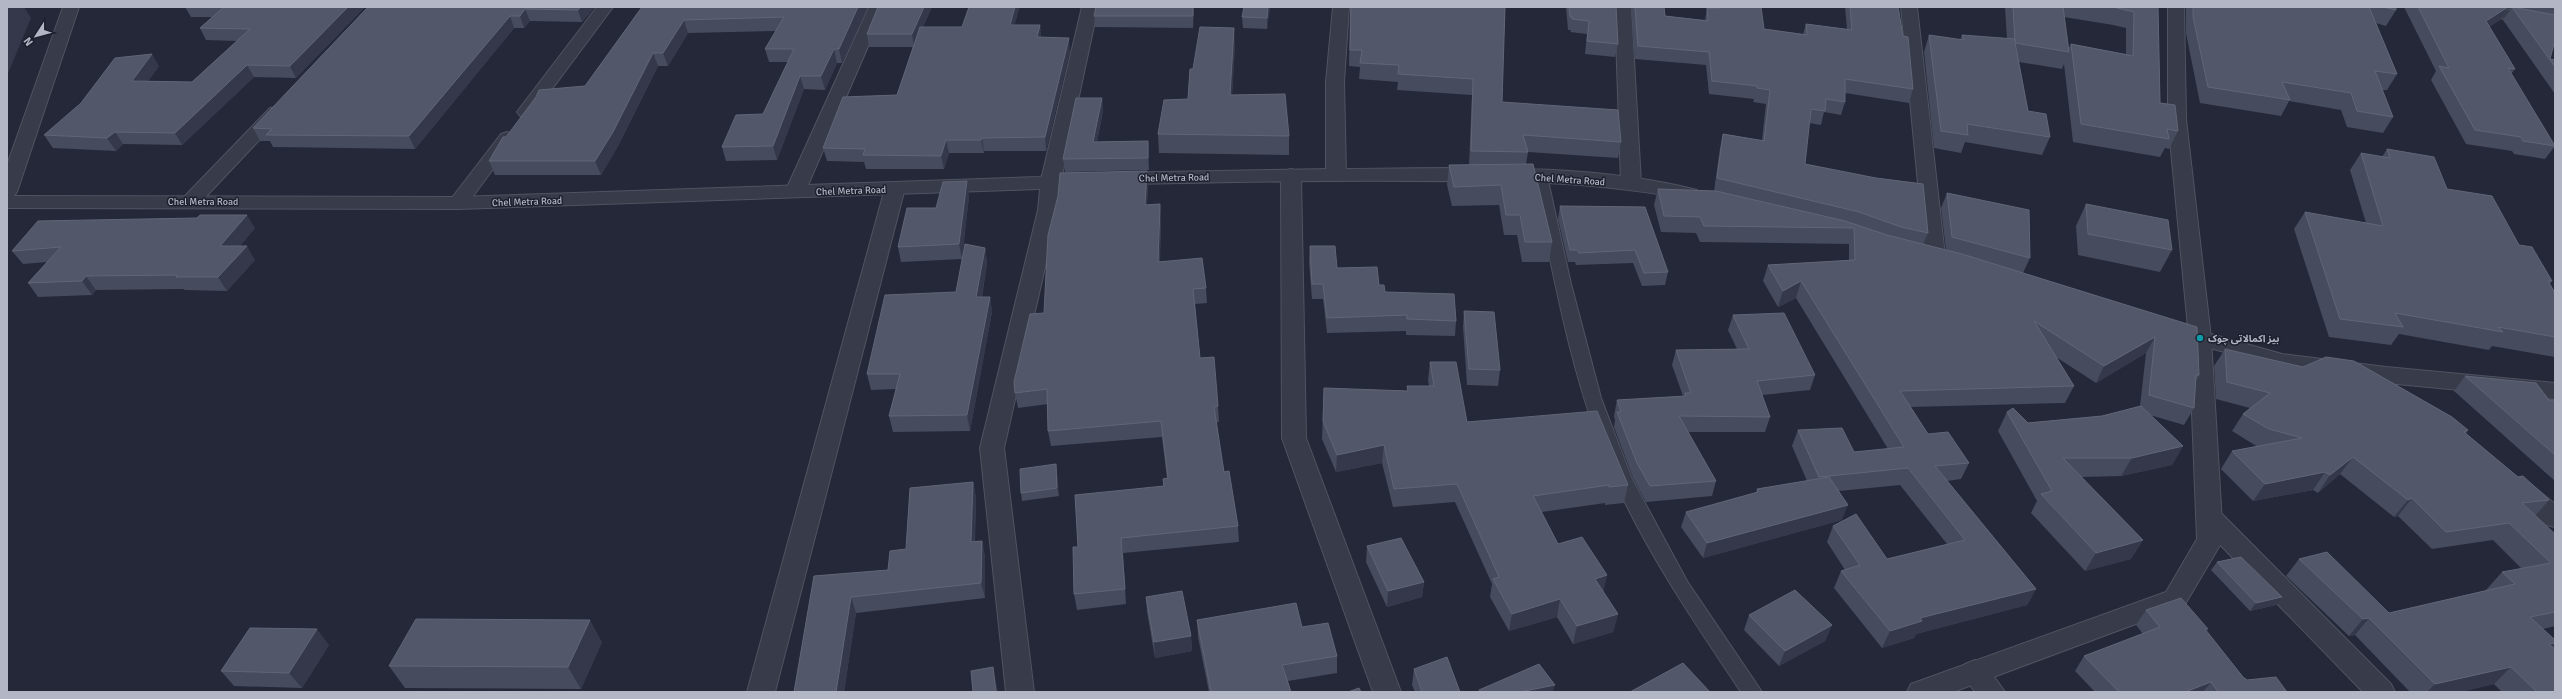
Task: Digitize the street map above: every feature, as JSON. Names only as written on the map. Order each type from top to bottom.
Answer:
[{"type":"street","points":[[7,192],[71,7]]},
{"type":"street","points":[[458,203],[604,7]]},
{"type":"street","points":[[795,192],[877,7]]},
{"type":"street","points":[[1020,692],[992,448],[1048,210],[1051,180],[1090,7]]},
{"type":"street","points":[[1336,175],[1335,82],[1341,7]]},
{"type":"street","points":[[1624,7],[1631,183]]},
{"type":"street","points":[[1909,7],[1943,258],[1913,251]]},
{"type":"street","points":[[1921,692],[1983,682],[2175,599],[2210,540],[2209,517],[2190,334],[2177,119],[2176,7]]},
{"type":"street","points":[[2471,7],[2555,24]]},
{"type":"street","points":[[191,201],[289,98]]},
{"type":"street","points":[[1291,174],[1294,438],[1387,692]]},
{"type":"street","name":"Chel Metra Road","points":[[7,202],[191,201],[458,203],[1039,183],[1051,180],[1291,174],[1540,176],[1631,183],[1709,199]]},
{"type":"street","points":[[761,692],[896,188]]},
{"type":"street","points":[[2190,334],[2282,361],[2386,375],[2555,391]]},
{"type":"street","points":[[2386,375],[2416,400]]},
{"type":"street","points":[[2501,472],[2555,518]]},
{"type":"street","points":[[2209,517],[2381,692]]},
{"type":"lane","points":[[1540,176],[1564,284],[1593,398],[1623,479],[1680,586],[1752,692]]},
{"type":"building","points":[[224,7],[348,7],[290,66],[247,65],[175,133],[115,132],[107,138],[44,135],[81,103],[115,58],[152,54],[132,81],[192,82],[250,29],[200,28]]},
{"type":"building","points":[[368,7],[581,7],[578,10],[525,9],[520,16],[510,16],[409,136],[266,135],[272,129],[253,128]]},
{"type":"building","points":[[642,7],[858,7],[839,49],[834,49],[821,76],[800,76],[773,146],[722,147],[736,115],[763,114],[794,49],[765,49],[784,17],[684,20],[663,53],[653,53],[613,132],[595,161],[489,161],[503,137],[506,137],[536,97],[539,90],[585,86]]},
{"type":"building","points":[[878,7],[924,7],[912,34],[867,34]]},
{"type":"building","points":[[969,7],[1015,7],[1010,25],[1040,25],[1037,37],[1069,38],[1045,137],[946,140],[941,156],[863,155],[865,149],[823,148],[843,97],[897,95],[920,27],[962,27]]},
{"type":"building","points":[[1096,7],[1193,7],[1193,16],[1094,16]]},
{"type":"building","points":[[1244,7],[1268,7],[1267,18],[1242,17]]},
{"type":"building","points":[[1351,7],[1505,7],[1502,102],[1618,110],[1621,142],[1523,135],[1528,152],[1471,151],[1473,79],[1398,74],[1399,65],[1360,63],[1362,50],[1350,50]]},
{"type":"building","points":[[1569,7],[1616,7],[1618,44],[1587,41],[1589,21],[1572,19],[1573,17],[1570,17]]},
{"type":"building","points":[[1635,7],[1664,7],[1665,16],[1708,21],[1707,8],[1719,9],[1719,7],[1761,7],[1764,29],[1807,35],[1806,24],[1852,30],[1850,7],[1898,7],[1903,36],[1908,37],[1913,89],[1845,79],[1845,102],[1826,99],[1825,111],[1811,109],[1805,164],[1876,178],[1923,184],[1928,233],[1901,227],[1859,212],[1717,178],[1723,134],[1764,141],[1770,90],[1757,88],[1757,86],[1712,81],[1709,52],[1638,46]]},
{"type":"building","points":[[2013,7],[2063,7],[2069,52],[2015,43],[2028,111],[2046,114],[2050,137],[1967,124],[1968,135],[1941,131],[1929,35],[1964,40],[1962,35],[2015,39]]},
{"type":"building","points":[[2113,7],[2158,7],[2160,103],[2175,105],[2178,131],[2167,129],[2169,139],[2081,124],[2071,44],[2133,56],[2134,12]]},
{"type":"building","points":[[2193,7],[2369,7],[2397,74],[2375,71],[2393,117],[2357,111],[2351,93],[2282,82],[2290,100],[2208,87],[2193,17]]},
{"type":"building","points":[[2383,7],[2396,7],[2396,10]]},
{"type":"building","points":[[2418,7],[2508,7],[2486,21],[2515,69],[2508,68],[2555,146],[2523,141],[2521,137],[2475,130],[2439,66],[2449,68]]},
{"type":"building","points":[[2512,7],[2555,15],[2555,40],[2550,59],[2555,60],[2555,67]]},
{"type":"building","points":[[1200,27],[1234,28],[1230,95],[1285,94],[1289,136],[1158,134],[1164,100],[1188,99],[1190,69],[1193,69]]},
{"type":"building","points":[[1076,98],[1102,98],[1093,142],[1148,141],[1148,158],[1063,159]]},
{"type":"building","points":[[2387,149],[2434,157],[2447,189],[2492,196],[2519,245],[2532,247],[2552,281],[2548,281],[2555,293],[2555,337],[2498,327],[2503,332],[2395,313],[2403,327],[2340,319],[2305,212],[2383,226],[2361,153],[2390,158]]},
{"type":"building","points":[[1533,164],[1552,242],[1525,242],[1520,215],[1506,215],[1501,185],[1454,187],[1449,165]]},
{"type":"building","points":[[1147,171],[1145,205],[1160,204],[1158,262],[1202,258],[1206,288],[1193,289],[1200,358],[1214,357],[1218,406],[1214,407],[1224,472],[1229,471],[1238,526],[1121,538],[1125,589],[1074,594],[1073,547],[1078,547],[1075,495],[1164,486],[1163,479],[1168,478],[1161,421],[1048,431],[1047,389],[1015,393],[1014,382],[1030,314],[1044,313],[1048,235],[1058,196],[1060,173]]},
{"type":"building","points":[[967,181],[959,244],[898,247],[907,208],[936,208],[943,182]]},
{"type":"building","points":[[1658,189],[1716,191],[1845,221],[1887,235],[1962,254],[2197,327],[2199,375],[2196,375],[2194,408],[2149,395],[2155,337],[2104,366],[2034,321],[2074,386],[1900,391],[1928,434],[1948,432],[1969,463],[1935,466],[2036,589],[1920,618],[1922,621],[1890,631],[1841,571],[1860,565],[1833,526],[1856,514],[1887,559],[1965,540],[1908,468],[1819,477],[1798,430],[1842,428],[1854,452],[1904,447],[1801,281],[1783,291],[1768,265],[1855,260],[1854,228],[1704,226],[1700,217],[1664,216]]},
{"type":"building","points":[[1947,193],[2029,210],[2030,258],[1952,237]]},
{"type":"building","points":[[2086,204],[2168,220],[2172,250],[2088,234]]},
{"type":"building","points":[[1560,206],[1645,207],[1668,272],[1644,273],[1635,250],[1579,253],[1577,250],[1570,250]]},
{"type":"building","points":[[200,215],[247,215],[220,246],[247,246],[218,277],[176,277],[177,275],[86,276],[82,281],[28,283],[61,247],[12,251],[38,221],[197,218]]},
{"type":"building","points":[[965,244],[985,248],[976,297],[990,297],[967,415],[889,416],[900,374],[867,374],[885,295],[956,292]]},
{"type":"building","points":[[1310,246],[1335,246],[1337,268],[1377,267],[1379,285],[1384,285],[1385,292],[1454,294],[1456,321],[1407,319],[1407,315],[1327,318],[1323,284],[1312,284]]},
{"type":"building","points":[[1464,311],[1494,312],[1500,370],[1469,369]]},
{"type":"building","points":[[1784,313],[1815,375],[1757,381],[1770,417],[1679,416],[1716,481],[1650,486],[1637,463],[1617,412],[1621,412],[1617,400],[1686,396],[1685,393],[1691,393],[1676,350],[1749,349],[1733,315]]},
{"type":"building","points":[[2225,349],[2303,367],[2326,357],[2354,361],[2452,417],[2468,430],[2464,432],[2518,477],[2523,476],[2549,500],[2522,503],[2555,534],[2555,612],[2530,617],[2555,640],[2555,643],[2549,644],[2555,649],[2555,692],[2537,692],[2511,667],[2435,684],[2369,618],[2363,619],[2299,559],[2327,552],[2389,613],[2515,584],[2502,572],[2551,563],[2509,523],[2446,532],[2412,498],[2408,500],[2353,457],[2330,475],[2325,472],[2265,484],[2232,451],[2302,438],[2269,429],[2243,414],[2270,393],[2227,382]]},
{"type":"building","points":[[1430,362],[1456,362],[1467,422],[1597,411],[1628,485],[1609,487],[1609,485],[1533,496],[1558,544],[1582,537],[1607,575],[1595,579],[1618,614],[1577,626],[1560,599],[1512,614],[1493,579],[1499,577],[1457,484],[1394,489],[1384,445],[1337,455],[1323,421],[1324,388],[1408,391],[1407,386],[1434,386]]},
{"type":"building","points":[[2465,376],[2536,383],[2549,400],[2555,400],[2555,455]]},
{"type":"building","points":[[2141,406],[2183,446],[2132,458],[2063,458],[2143,540],[2096,553],[2041,494],[2052,491],[2007,412],[2013,408],[2028,423],[2102,416]]},
{"type":"building","points":[[1056,464],[1057,488],[1021,493],[1020,469]]},
{"type":"building","points":[[1829,477],[1848,505],[1707,543],[1686,512],[1758,492],[1757,489]]},
{"type":"building","points":[[973,482],[971,542],[982,541],[981,583],[851,597],[836,692],[794,692],[814,576],[888,570],[890,551],[906,549],[910,488]]},
{"type":"building","points":[[1401,538],[1424,582],[1388,591],[1367,546]]},
{"type":"building","points":[[2241,557],[2282,597],[2256,603],[2217,562]]},
{"type":"building","points":[[1795,590],[1832,625],[1785,651],[1749,615]]},
{"type":"building","points":[[1182,591],[1191,636],[1154,642],[1146,597]]},
{"type":"building","points":[[2181,598],[2208,629],[2205,629],[2243,677],[2247,680],[2276,677],[2287,692],[2218,692],[2211,682],[2185,692],[2119,692],[2084,656],[2160,627],[2146,610]]},
{"type":"building","points":[[1296,603],[1302,627],[1328,623],[1337,656],[1282,665],[1291,692],[1211,692],[1197,620]]},
{"type":"building","points":[[416,619],[590,620],[568,667],[389,666]]},
{"type":"building","points":[[250,628],[317,629],[289,673],[221,671]]},
{"type":"building","points":[[1447,657],[1460,692],[1422,692],[1414,669]]},
{"type":"building","points":[[1683,663],[1710,692],[1630,692]]},
{"type":"building","points":[[1539,664],[1555,685],[1520,692],[1480,692],[1479,690]]},
{"type":"building","points":[[993,667],[996,692],[973,692],[971,671]]},
{"type":"building","points":[[1359,688],[1361,692],[1348,692]]},
{"type":"place","name":"بیز اکمالاتی چوک","points":[[2200,338]]}]
